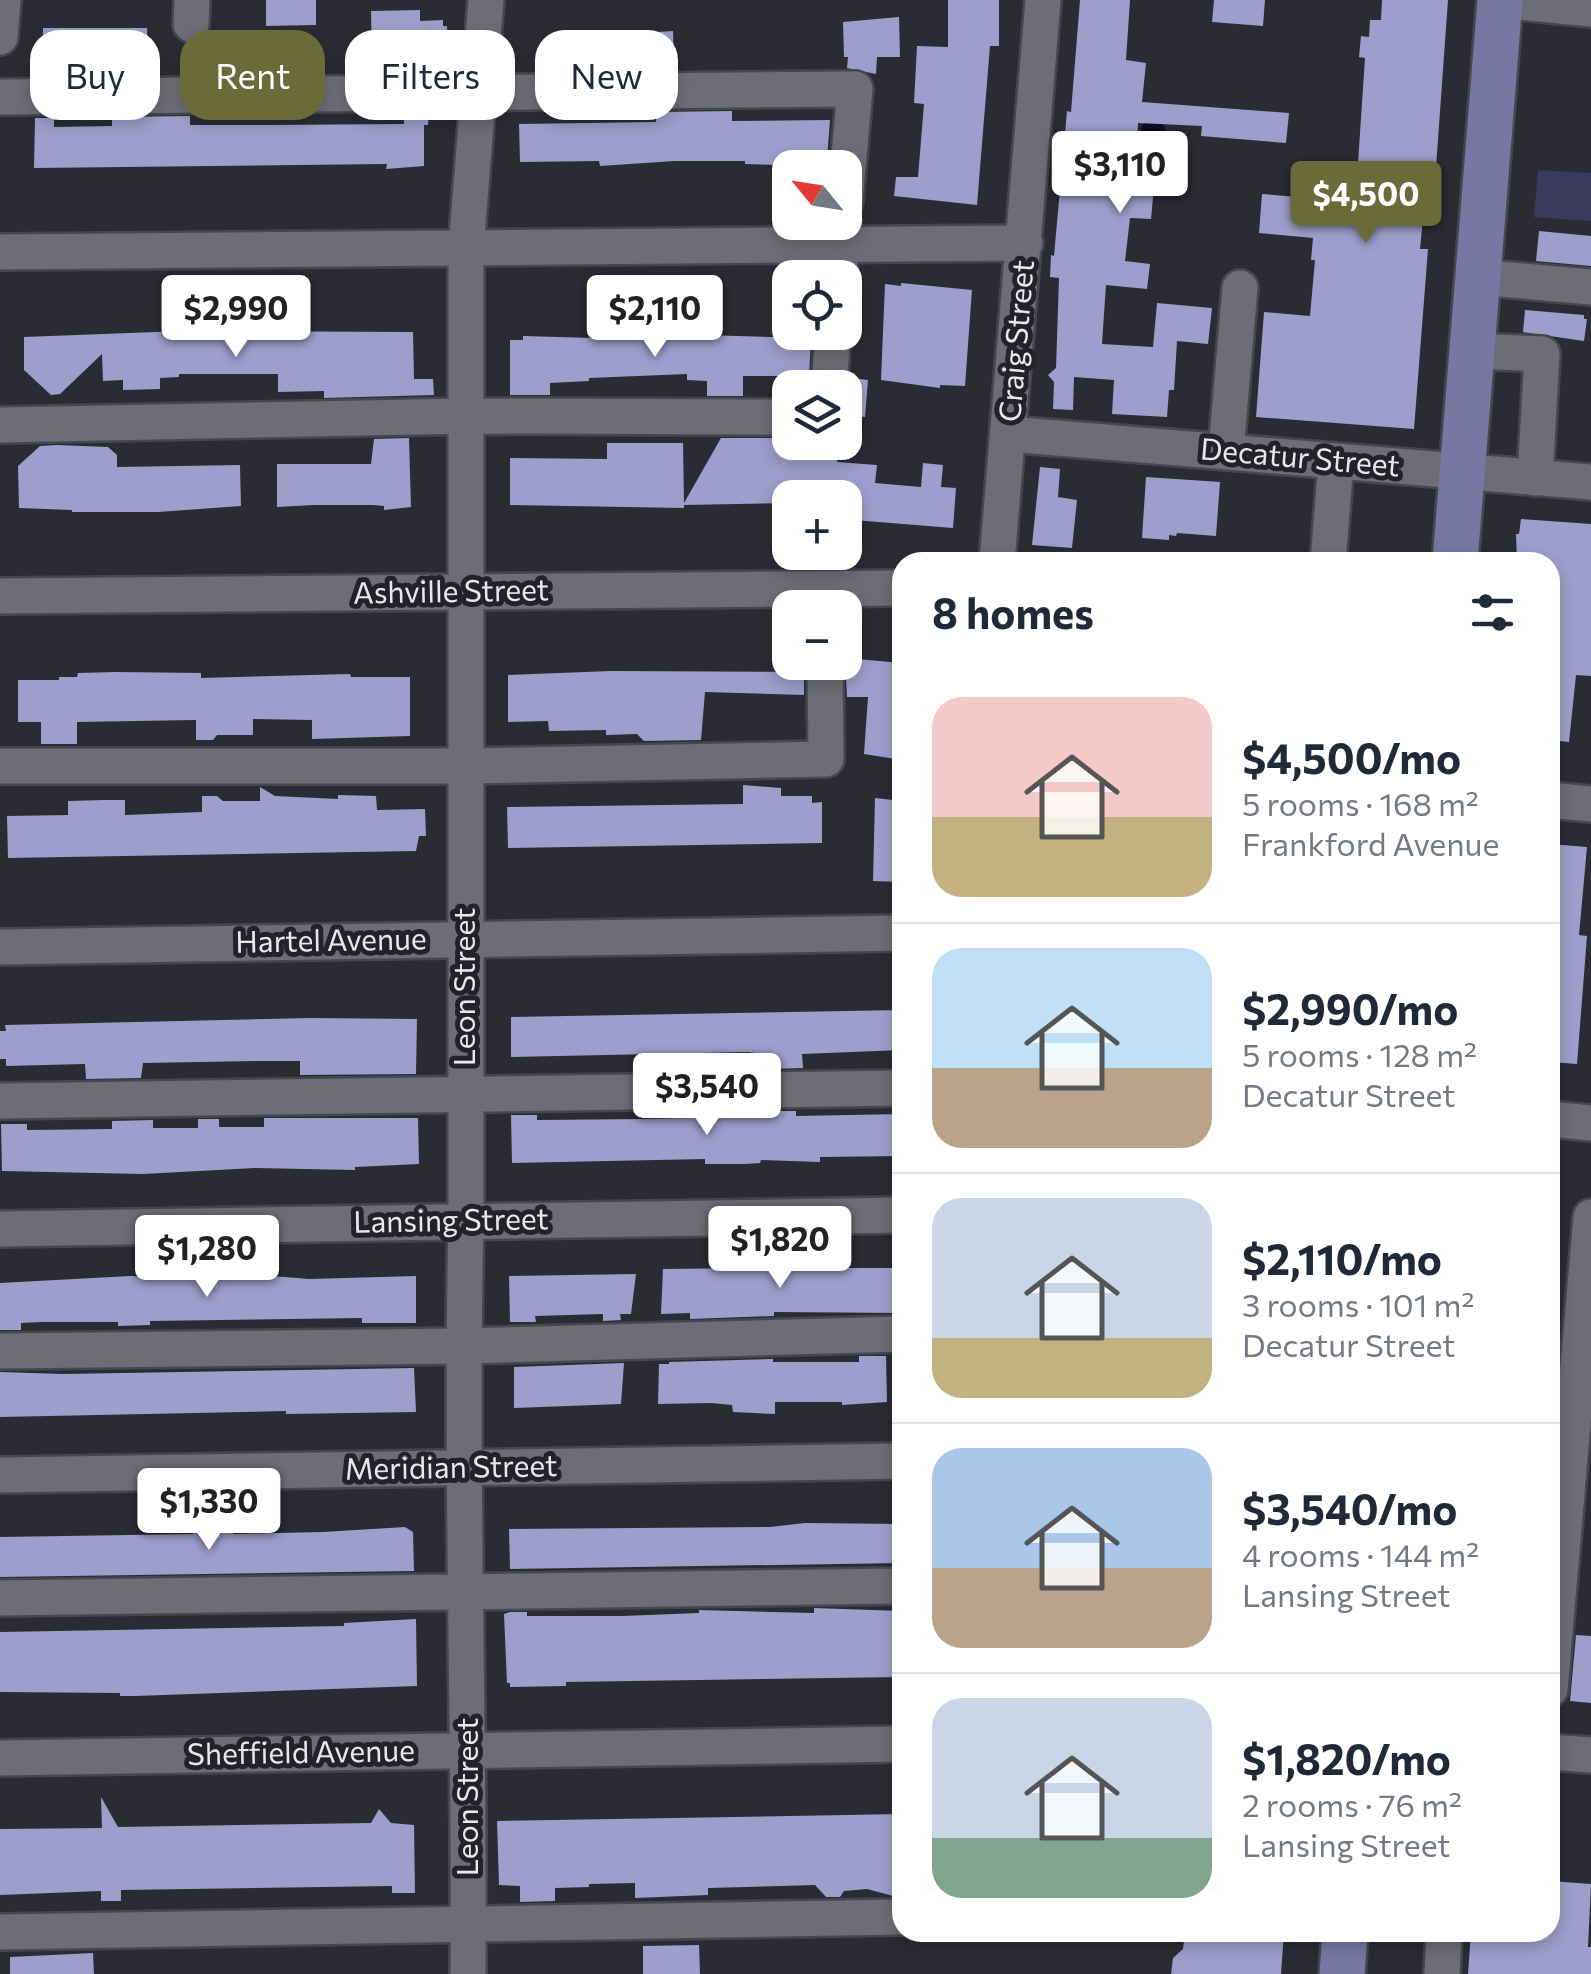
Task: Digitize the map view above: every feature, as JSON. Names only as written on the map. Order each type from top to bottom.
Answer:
[{"type":"main road","points":[[1457,552],[1500,0]]},
{"type":"main road","points":[[1342,1974],[1344,1942]]},
{"type":"street","points":[[0,37],[3,0]]},
{"type":"street","name":"Leon Street","points":[[484,30],[486,0]]},
{"type":"street","name":"Craig Street","points":[[998,552],[1043,0]]},
{"type":"street","points":[[1500,0],[1591,9]]},
{"type":"street","points":[[515,94],[855,89],[850,150]]},
{"type":"street","points":[[0,97],[345,95]]},
{"type":"street","name":"Leon Street","points":[[468,1974],[468,1592],[463,1346],[466,248],[478,120]]},
{"type":"street","points":[[0,252],[841,249],[1025,242]]},
{"type":"street","points":[[1478,278],[1591,287]]},
{"type":"street","points":[[1226,452],[1240,288]]},
{"type":"street","points":[[1472,351],[1542,354],[1536,478]]},
{"type":"street","points":[[0,425],[468,416],[772,416]]},
{"type":"street","name":"Decatur Street","points":[[1009,434],[1591,482]]},
{"type":"street","points":[[1329,552],[1336,462]]},
{"type":"street","name":"Ashville Street","points":[[862,593],[892,589]]},
{"type":"street","name":"Ashville Street","points":[[0,596],[467,592],[772,597]]},
{"type":"street","points":[[0,766],[465,766],[826,759],[825,680]]},
{"type":"street","points":[[1560,801],[1591,804]]},
{"type":"street","name":"Hartel Avenue","points":[[0,947],[892,933]]},
{"type":"street","points":[[0,1101],[892,1088]]},
{"type":"street","points":[[1560,1121],[1591,1123]]},
{"type":"street","name":"Lansing Street","points":[[0,1229],[892,1215]]},
{"type":"street","points":[[1560,1649],[1576,1587],[1572,1434],[1591,1217]]},
{"type":"street","points":[[0,1351],[463,1346],[892,1334]]},
{"type":"street","name":"Meridian Street","points":[[0,1476],[892,1461]]},
{"type":"street","points":[[0,1598],[892,1586]]},
{"type":"street","name":"Sheffield Avenue","points":[[0,1758],[892,1744]]},
{"type":"street","points":[[1560,1753],[1591,1756]]},
{"type":"street","points":[[0,1932],[892,1917]]},
{"type":"street","points":[[1442,1974],[1444,1942]]},
{"type":"shaded area","points":[[1153,120],[1162,124],[1166,133],[1162,142],[1153,146],[1144,142],[1140,133],[1144,124]]},
{"type":"shaded area","points":[[1538,170],[1591,173],[1591,221],[1534,217]]},
{"type":"building","points":[[266,0],[316,0],[316,25],[266,26]]},
{"type":"building","points":[[948,0],[999,0],[999,46],[990,46],[977,205],[894,196],[896,177],[918,177],[924,104],[914,103],[917,46],[948,47]]},
{"type":"building","points":[[1080,0],[1130,0],[1126,60],[1146,63],[1142,102],[1289,113],[1286,143],[1201,136],[1202,126],[1138,123],[1134,185],[1154,187],[1151,219],[1130,218],[1125,261],[1150,264],[1147,289],[1106,285],[1102,344],[1153,347],[1157,303],[1212,308],[1208,344],[1177,341],[1174,390],[1169,390],[1167,417],[1112,414],[1114,380],[1074,377],[1073,410],[1053,409],[1054,382],[1048,375],[1056,368],[1059,278],[1050,277],[1051,255],[1054,256],[1067,111],[1071,112]]},
{"type":"building","points":[[1214,0],[1265,0],[1263,26],[1212,22]]},
{"type":"building","points":[[1382,0],[1448,0],[1433,209],[1424,208],[1420,249],[1428,249],[1414,429],[1256,417],[1264,312],[1310,316],[1315,260],[1311,260],[1313,238],[1259,233],[1262,194],[1375,203],[1379,164],[1358,163],[1365,58],[1359,57],[1361,36],[1369,37],[1370,20],[1381,20]]},
{"type":"building","points":[[420,10],[420,21],[443,20],[447,30],[371,30],[371,11]]},
{"type":"building","points":[[899,17],[900,57],[877,57],[876,74],[847,68],[843,22]]},
{"type":"building","points":[[147,28],[147,30],[43,30]]},
{"type":"building","points":[[732,111],[732,121],[830,120],[828,150],[772,150],[772,165],[745,161],[600,166],[599,161],[520,162],[519,124],[656,122],[678,120],[678,112]]},
{"type":"building","points":[[180,116],[180,120],[190,120],[190,125],[404,124],[404,120],[428,120],[424,125],[424,166],[34,168],[35,120],[54,120],[54,127],[112,126],[112,120]]},
{"type":"building","points":[[1539,231],[1591,236],[1591,266],[1536,261]]},
{"type":"building","points":[[885,284],[972,290],[965,386],[940,388],[881,380]]},
{"type":"building","points":[[1525,310],[1584,315],[1584,341],[1523,332]]},
{"type":"building","points":[[182,331],[413,332],[414,379],[433,379],[434,395],[324,398],[324,391],[278,392],[278,374],[179,374],[160,378],[160,389],[123,390],[123,380],[103,381],[102,354],[60,394],[51,395],[24,370],[24,337]]},
{"type":"building","points":[[523,336],[772,337],[772,350],[810,350],[809,370],[772,370],[772,376],[743,376],[743,396],[707,396],[707,381],[687,380],[687,374],[589,378],[550,383],[550,395],[510,395],[510,340],[523,340]]},
{"type":"building","points":[[862,379],[868,380],[865,417],[862,417]]},
{"type":"building","points":[[409,438],[411,507],[277,507],[277,464],[371,464],[374,439]]},
{"type":"building","points":[[721,438],[772,438],[772,460],[837,460],[877,465],[875,483],[921,487],[923,463],[943,465],[941,487],[956,488],[953,528],[862,521],[862,480],[772,480],[772,503],[684,508],[510,505],[510,458],[607,459],[607,443],[683,443],[684,503]]},
{"type":"building","points":[[40,446],[108,447],[117,455],[117,467],[240,465],[241,506],[158,512],[19,508],[18,466]]},
{"type":"building","points":[[1040,467],[1060,469],[1058,497],[1077,500],[1072,548],[1032,545]]},
{"type":"building","points":[[1146,477],[1220,482],[1216,536],[1177,533],[1169,535],[1169,540],[1142,538]]},
{"type":"building","points":[[1521,519],[1591,524],[1591,676],[1576,675],[1569,742],[1560,741],[1560,552],[1517,552]]},
{"type":"building","points":[[862,659],[892,662],[892,758],[864,754],[868,697],[847,697],[846,680],[862,680]]},
{"type":"building","points":[[772,672],[772,680],[804,680],[804,695],[705,692],[701,740],[644,741],[637,734],[606,735],[606,730],[549,731],[548,721],[508,722],[508,675]]},
{"type":"building","points":[[78,673],[201,673],[201,678],[350,674],[410,677],[410,736],[312,739],[312,720],[253,719],[253,735],[217,735],[213,740],[196,740],[196,720],[77,722],[77,744],[41,744],[41,722],[18,722],[18,680],[59,680],[77,677]]},
{"type":"building","points":[[743,785],[781,788],[781,796],[812,796],[812,803],[822,802],[822,843],[508,848],[507,807],[743,804]]},
{"type":"building","points":[[260,787],[275,796],[376,796],[377,810],[425,809],[426,836],[419,836],[416,851],[8,858],[7,816],[68,815],[68,801],[104,800],[125,800],[125,815],[202,812],[202,796],[217,796],[223,801],[260,801]]},
{"type":"building","points":[[875,798],[892,800],[892,882],[873,881]]},
{"type":"building","points":[[1560,845],[1587,847],[1579,935],[1587,936],[1577,1064],[1560,1063]]},
{"type":"building","points":[[892,1010],[892,1050],[802,1054],[803,1068],[771,1069],[771,1065],[763,1066],[763,1054],[748,1052],[511,1057],[511,1017]]},
{"type":"building","points":[[417,1019],[416,1074],[300,1075],[300,1061],[259,1061],[143,1063],[141,1078],[86,1079],[85,1064],[6,1066],[6,1059],[0,1059],[0,1031],[6,1031],[5,1025]]},
{"type":"building","points":[[761,1111],[770,1115],[770,1111],[796,1111],[796,1116],[892,1114],[892,1156],[820,1157],[820,1162],[761,1160],[745,1164],[705,1164],[705,1159],[512,1163],[511,1115],[537,1115],[537,1120],[646,1119],[732,1117],[732,1112]]},
{"type":"building","points":[[264,1118],[418,1118],[419,1164],[355,1170],[255,1168],[143,1174],[2,1171],[1,1124],[27,1124],[27,1130],[112,1129],[112,1121],[153,1120],[153,1128],[198,1128],[198,1119],[219,1119],[219,1127],[264,1127]]},
{"type":"building","points":[[892,1268],[892,1313],[774,1312],[774,1316],[690,1319],[690,1313],[661,1314],[663,1269]]},
{"type":"building","points":[[636,1274],[631,1314],[620,1314],[621,1320],[603,1321],[603,1314],[535,1316],[536,1322],[510,1322],[509,1276]]},
{"type":"building","points":[[260,1275],[309,1279],[416,1276],[416,1323],[362,1323],[362,1318],[150,1321],[150,1325],[118,1326],[118,1322],[42,1322],[21,1323],[21,1330],[0,1330],[0,1283],[130,1276],[225,1280]]},
{"type":"building","points":[[859,1356],[886,1356],[887,1402],[775,1402],[775,1414],[733,1412],[732,1405],[711,1403],[658,1404],[659,1364],[773,1359],[859,1362]]},
{"type":"building","points":[[624,1363],[621,1404],[514,1408],[514,1367]]},
{"type":"building","points":[[414,1368],[416,1412],[0,1417],[0,1372]]},
{"type":"building","points":[[805,1523],[892,1524],[892,1563],[510,1569],[509,1529],[770,1527]]},
{"type":"building","points":[[405,1527],[413,1532],[414,1571],[0,1577],[0,1537],[193,1534],[193,1529],[233,1529],[233,1534]]},
{"type":"building","points":[[814,1608],[892,1611],[892,1677],[566,1682],[566,1686],[510,1687],[507,1683],[504,1614],[510,1612],[527,1612],[527,1616],[622,1616],[699,1610],[814,1613]]},
{"type":"building","points":[[416,1619],[417,1686],[135,1696],[0,1692],[0,1632],[344,1626]]},
{"type":"building","points":[[1576,1635],[1591,1636],[1591,1703],[1570,1701]]},
{"type":"building","points":[[101,1797],[118,1827],[371,1823],[379,1809],[391,1823],[414,1825],[415,1893],[392,1893],[392,1886],[121,1890],[121,1901],[101,1901],[101,1891],[0,1895],[0,1829],[102,1828]]},
{"type":"building","points":[[892,1814],[892,1896],[867,1889],[826,1897],[815,1885],[708,1888],[708,1895],[635,1898],[635,1883],[555,1888],[555,1901],[520,1902],[520,1886],[499,1885],[497,1821]]},
{"type":"building","points":[[1560,1882],[1591,1884],[1591,1974],[1468,1974],[1470,1942],[1560,1942]]},
{"type":"building","points":[[1184,1942],[1283,1942],[1281,1974],[1171,1974],[1173,1958],[1183,1949]]},
{"type":"building","points":[[699,1945],[700,1974],[643,1974],[643,1946]]},
{"type":"building","points":[[93,1953],[94,1974],[10,1974],[10,1957]]}]
